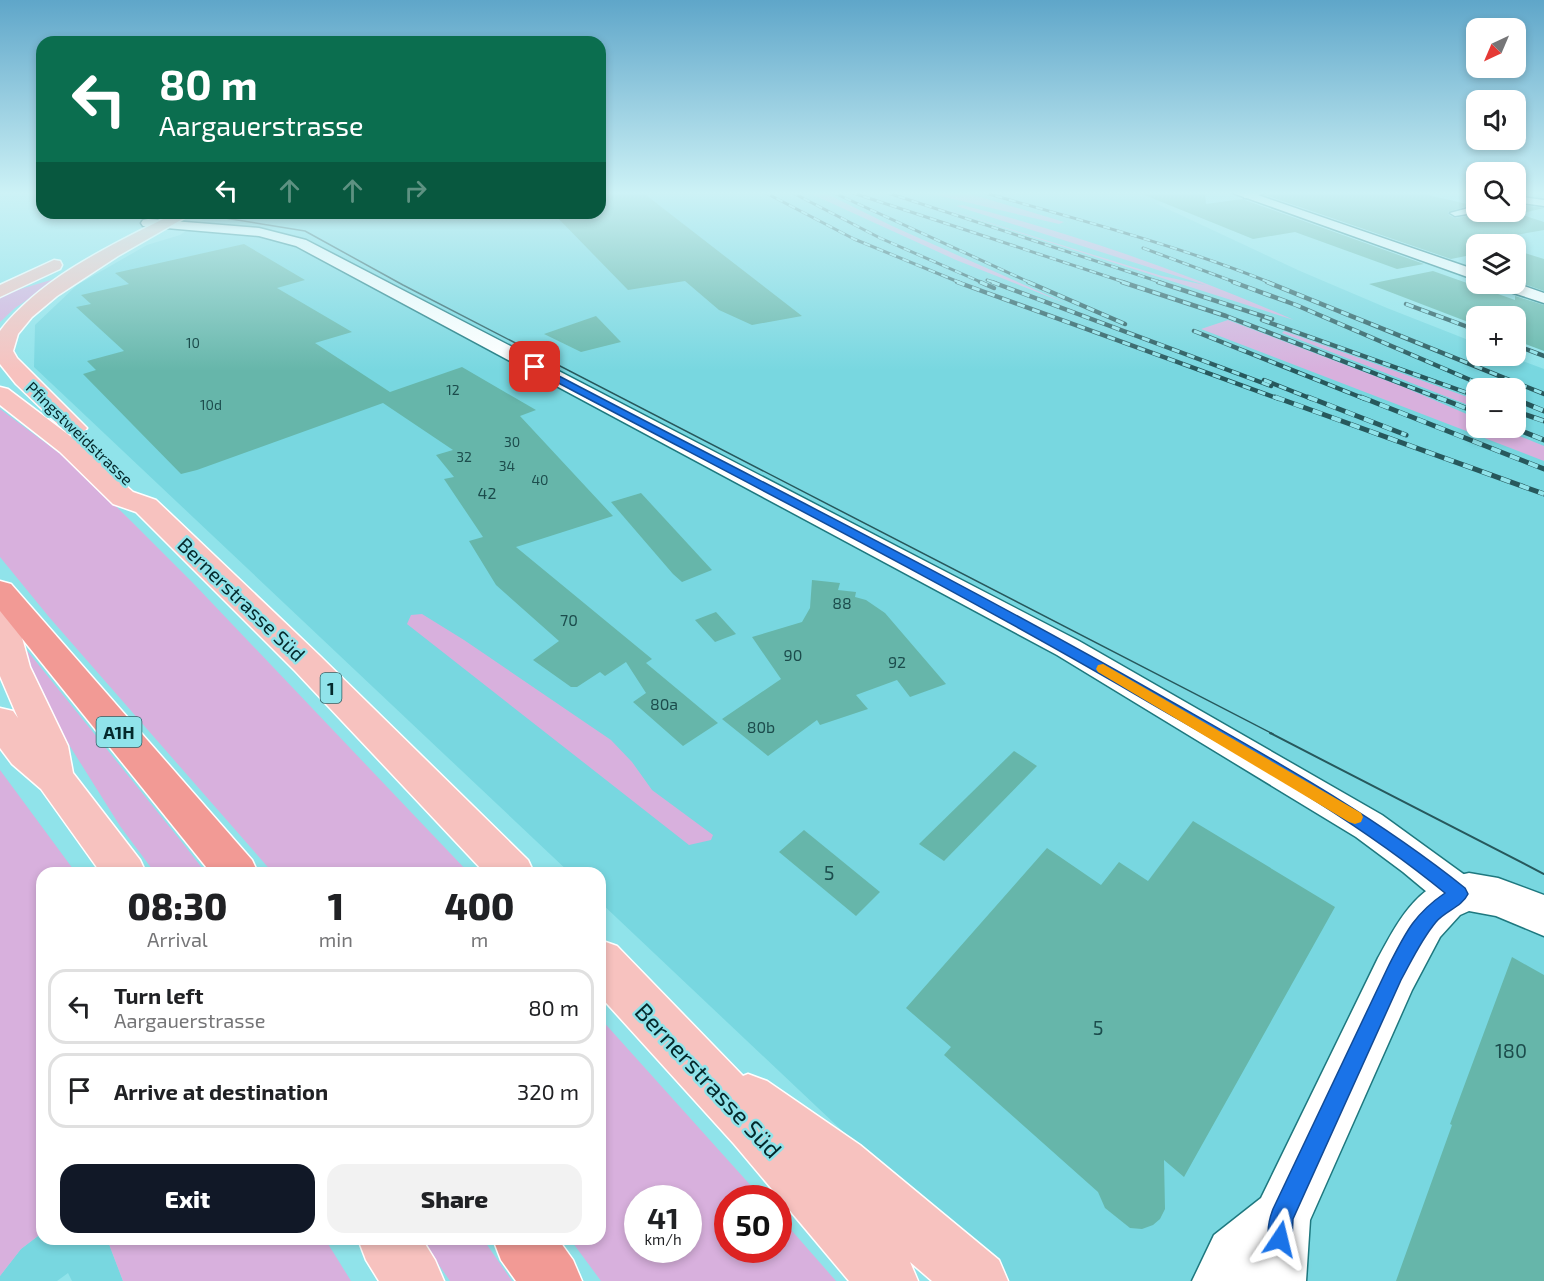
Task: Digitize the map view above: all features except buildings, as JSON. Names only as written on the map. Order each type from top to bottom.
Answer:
[{"type":"highway","name":"A1H","points":[[0,591],[232,867]]},
{"type":"highway","points":[[526,1245],[552,1281]]},
{"type":"main road","name":"1","points":[[1,300],[97,252]]},
{"type":"main road","name":"Pfingstweidstrasse","points":[[114,252],[65,279],[18,313],[3,335],[3,358],[141,492],[146,506]]},
{"type":"main road","points":[[1,300],[65,259]]},
{"type":"main road","points":[[0,394],[69,447],[123,498],[146,506]]},
{"type":"main road","name":"Bernerstrasse Süd","points":[[146,506],[307,663],[507,867]]},
{"type":"main road","points":[[0,616],[13,667],[49,746],[55,778]]},
{"type":"main road","points":[[0,721],[25,754],[55,778],[121,867]]},
{"type":"main road","points":[[1276,1281],[1281,1218],[1395,974],[1414,937],[1431,913],[1459,894],[1468,892],[1489,896],[1544,916]]},
{"type":"main road","name":"Bernerstrasse Süd","points":[[606,968],[753,1125],[888,1281]]},
{"type":"main road","points":[[695,1062],[840,1165],[978,1281]]},
{"type":"main road","points":[[1222,1281],[1235,1256],[1281,1218]]},
{"type":"main road","points":[[391,1245],[414,1281]]},
{"type":"street","points":[[318,252],[1068,648],[1369,826],[1417,860],[1459,894]]},
{"type":"street","points":[[1412,252],[1466,271]]},
{"type":"street","points":[[1526,292],[1544,298]]},
{"type":"shaded area","points":[[135,252],[1259,252],[1387,308],[1466,339],[1466,366],[1526,366],[1526,362],[1544,369],[1544,1281],[1001,1281],[606,908],[606,867],[564,867],[34,367],[35,325],[77,285]]},
{"type":"shaded area","points":[[938,252],[950,252],[1065,303]]},
{"type":"shaded area","points":[[1079,252],[1162,276],[1205,285],[1100,252],[1118,252],[1213,286],[1294,320]]},
{"type":"shaded area","points":[[61,277],[15,308],[0,322],[0,295]]},
{"type":"shaded area","points":[[1228,320],[1406,388],[1466,414],[1466,431],[1201,329]]},
{"type":"shaded area","points":[[1284,331],[1466,396],[1466,404],[1282,333]]},
{"type":"shaded area","points":[[0,409],[70,461],[133,523],[463,867],[268,867],[49,617],[0,557]]},
{"type":"shaded area","points":[[1484,438],[1524,438],[1544,446],[1544,461]]},
{"type":"shaded area","points":[[422,614],[611,740],[632,762],[652,790],[713,835],[711,840],[689,845],[407,624],[411,615]]},
{"type":"shaded area","points":[[21,643],[201,867],[151,867],[120,826],[31,681]]},
{"type":"shaded area","points":[[0,770],[72,867],[36,867],[36,1238],[21,1249],[0,1276]]},
{"type":"shaded area","points":[[606,1025],[750,1185],[714,1185],[714,1263],[792,1263],[792,1231],[836,1281],[601,1281],[574,1245],[606,1245]]},
{"type":"shaded area","points":[[36,1238],[36,1245],[109,1245],[123,1281],[72,1281],[68,1273],[57,1281],[0,1281],[0,1276],[21,1249]]},
{"type":"shaded area","points":[[109,1245],[329,1245],[351,1281],[123,1281]]},
{"type":"shaded area","points":[[425,1245],[487,1245],[512,1281],[450,1281]]},
{"type":"tram line","points":[[343,252],[1273,734]]},
{"type":"tram line","points":[[1270,733],[1544,874]]},
{"type":"railway","points":[[885,252],[961,283]]},
{"type":"railway","points":[[912,252],[983,283]]},
{"type":"railway","points":[[963,252],[1031,283]]},
{"type":"railway","points":[[1032,252],[1127,283]]},
{"type":"railway","points":[[1068,252],[1163,283]]},
{"type":"railway","points":[[1153,252],[1237,283]]},
{"type":"railway","points":[[1184,252],[1271,283]]},
{"type":"railway","points":[[987,280],[996,283]]},
{"type":"railway","points":[[957,282],[1279,399]]},
{"type":"railway","points":[[980,282],[994,288]]},
{"type":"railway","points":[[992,282],[1271,386]]},
{"type":"railway","points":[[1028,282],[1125,324]]},
{"type":"railway","points":[[1122,282],[1226,316],[1441,399]]},
{"type":"railway","points":[[1158,282],[1272,319]]},
{"type":"railway","points":[[1233,282],[1296,305],[1466,378]]},
{"type":"railway","points":[[1267,282],[1544,394]]},
{"type":"railway","points":[[1406,304],[1466,326]]},
{"type":"railway","points":[[1262,320],[1466,392]]},
{"type":"railway","points":[[1194,331],[1365,399]]},
{"type":"railway","points":[[1526,349],[1544,356]]},
{"type":"railway","points":[[1264,380],[1312,399]]},
{"type":"railway","points":[[1275,397],[1544,494]]},
{"type":"railway","points":[[1308,397],[1406,435]]},
{"type":"railway","points":[[1361,397],[1544,469]]},
{"type":"railway","points":[[1437,397],[1466,408]]},
{"type":"railway","points":[[1526,404],[1544,411]]},
{"type":"railway","points":[[1526,415],[1544,421]]},
{"type":"railway","points":[[1526,433],[1544,440]]},
{"type":"slow traffic","points":[[1103,669],[1355,817]]},
{"type":"route","points":[[535,367],[1068,648],[1369,826],[1417,860],[1459,894],[1431,913],[1414,937],[1281,1218],[1280,1239]]}]
